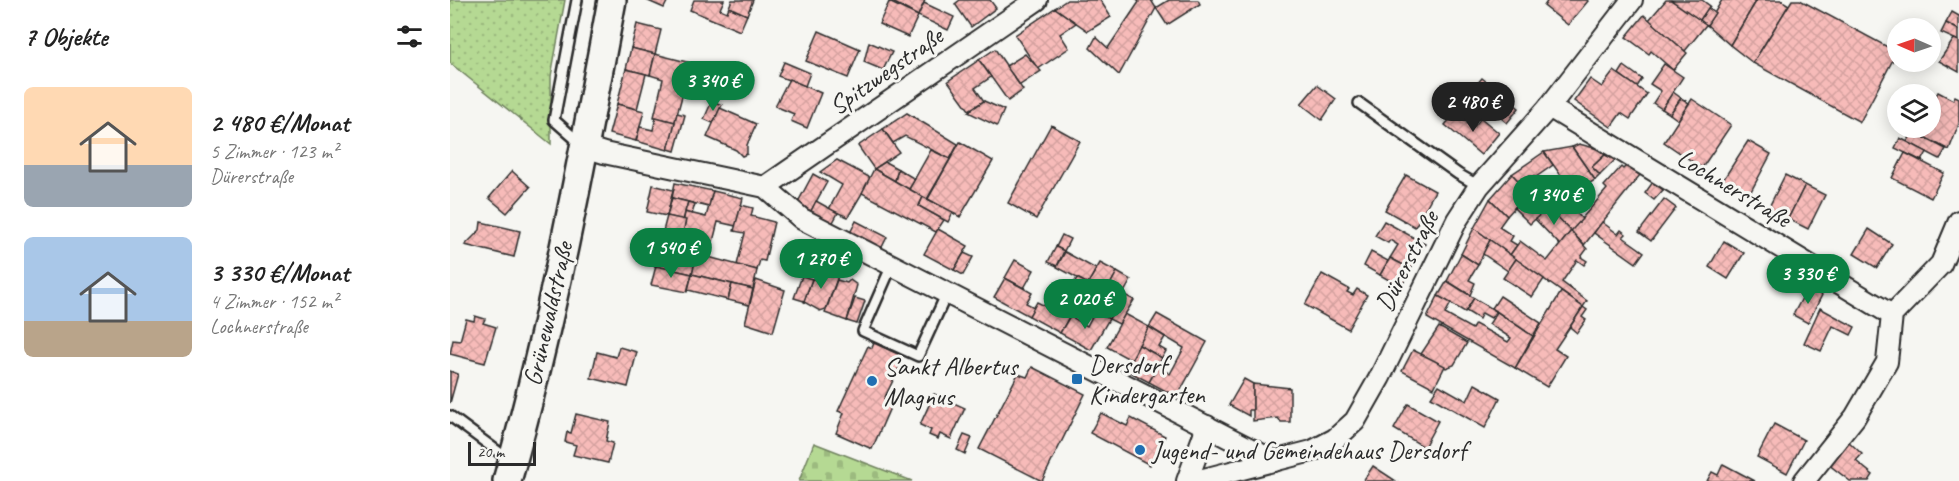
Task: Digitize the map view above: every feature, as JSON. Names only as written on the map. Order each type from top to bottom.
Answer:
[{"type":"main road","name":"Grünewaldstraße","points":[[510,472],[542,346],[585,147],[612,0]]},
{"type":"street","name":"Spitzwegstraße","points":[[765,187],[1037,0]]},
{"type":"street","name":"Dürerstraße","points":[[1196,481],[1312,451],[1335,439],[1355,421],[1380,377],[1457,220],[1479,186],[1549,107],[1632,0]]},
{"type":"street","name":"Lochnerstraße","points":[[1549,107],[1892,315]]},
{"type":"street","points":[[585,147],[765,187],[802,219],[1274,461]]},
{"type":"street","points":[[1804,481],[1855,417],[1887,362],[1892,315],[1941,264],[1959,221]]},
{"type":"street","points":[[1187,481],[1207,426]]},
{"type":"lane","points":[[577,0],[554,120],[585,147]]},
{"type":"lane","points":[[1359,103],[1479,186]]},
{"type":"lane","points":[[892,265],[863,331],[918,356],[947,293]]},
{"type":"lane","points":[[450,416],[510,472]]},
{"type":"green space","points":[[450,0],[565,0],[551,76],[551,144],[450,63]]},
{"type":"green space","points":[[814,443],[912,481],[799,481]]},
{"type":"building","points":[[646,0],[668,0],[664,8]]},
{"type":"building","points":[[694,0],[724,0],[720,9],[727,12],[729,7],[747,15],[740,31],[690,10]]},
{"type":"building","points":[[732,0],[753,0],[747,15],[729,7]]},
{"type":"building","points":[[889,0],[925,0],[918,16]]},
{"type":"building","points":[[960,0],[990,0],[996,8],[971,27],[955,4]]},
{"type":"building","points":[[1067,0],[1100,0],[1111,17],[1088,31],[1055,8]]},
{"type":"building","points":[[1137,0],[1151,0],[1156,8],[1119,75],[1090,48],[1096,37],[1108,48],[1139,2]]},
{"type":"building","points":[[1169,0],[1198,0],[1200,4],[1167,25],[1156,8]]},
{"type":"building","points":[[1548,0],[1588,1],[1568,25],[1544,6]]},
{"type":"building","points":[[1666,0],[1671,0],[1709,26],[1706,25],[1685,51],[1649,20]]},
{"type":"building","points":[[1671,0],[1702,0],[1710,6],[1700,20]]},
{"type":"building","points":[[1722,0],[1757,0],[1730,45],[1707,25]]},
{"type":"building","points":[[1757,0],[1781,0],[1789,5],[1753,63],[1730,45]]},
{"type":"building","points":[[1792,0],[1800,0],[1887,47],[1887,71],[1860,122],[1753,63]]},
{"type":"building","points":[[889,2],[918,16],[908,37],[879,24]]},
{"type":"building","points":[[924,3],[954,17],[948,30],[918,16]]},
{"type":"building","points":[[1055,8],[1076,23],[1060,34],[1069,48],[1038,69],[1015,35]]},
{"type":"building","points":[[1708,8],[1715,13],[1707,25],[1700,20]]},
{"type":"building","points":[[1952,12],[1959,16],[1959,30],[1946,23]]},
{"type":"building","points":[[1644,15],[1687,53],[1673,70],[1651,51],[1649,54],[1626,37]]},
{"type":"building","points":[[1946,23],[1959,30],[1959,41],[1941,33]]},
{"type":"building","points":[[637,24],[661,30],[655,54],[631,48]]},
{"type":"building","points":[[819,31],[860,49],[848,78],[806,61]]},
{"type":"building","points":[[1954,39],[1959,41],[1959,72],[1941,62],[1941,58]]},
{"type":"building","points":[[869,42],[892,52],[883,70],[864,62]]},
{"type":"building","points":[[631,48],[655,54],[650,75],[626,69]]},
{"type":"building","points":[[995,49],[1023,90],[1008,101],[979,60]]},
{"type":"building","points":[[655,54],[691,63],[675,122],[654,117],[663,79],[650,75]]},
{"type":"building","points":[[1025,54],[1041,71],[1020,85],[1006,66]]},
{"type":"building","points":[[979,60],[991,77],[975,88],[984,101],[969,110],[948,81]]},
{"type":"building","points":[[784,62],[810,73],[805,86],[778,76]]},
{"type":"building","points":[[1664,64],[1683,77],[1662,109],[1653,103],[1661,91],[1650,84]]},
{"type":"building","points":[[1624,66],[1642,79],[1637,87],[1619,74]]},
{"type":"building","points":[[626,69],[646,74],[637,109],[617,104]]},
{"type":"building","points":[[1614,71],[1647,94],[1630,119],[1621,113],[1611,127],[1574,101],[1590,79],[1602,87]]},
{"type":"building","points":[[1482,78],[1519,108],[1507,123],[1470,92]]},
{"type":"building","points":[[789,79],[821,93],[807,128],[791,121],[794,114],[775,106]]},
{"type":"building","points":[[1317,85],[1336,99],[1322,120],[1301,104]]},
{"type":"building","points":[[1673,92],[1681,98],[1670,114],[1662,109]]},
{"type":"building","points":[[1941,94],[1953,100],[1955,96],[1959,98],[1959,124],[1949,150],[1926,138],[1941,138]]},
{"type":"building","points":[[1681,98],[1689,103],[1678,120],[1670,114]]},
{"type":"building","points":[[1692,99],[1731,125],[1702,168],[1664,142]]},
{"type":"building","points":[[712,101],[722,105],[713,123],[704,119]]},
{"type":"building","points":[[984,101],[1004,110],[997,126],[968,112]]},
{"type":"building","points":[[617,104],[644,111],[636,141],[609,134]]},
{"type":"building","points":[[720,108],[756,124],[747,145],[747,154],[742,156],[736,150],[707,137]]},
{"type":"building","points":[[677,113],[685,115],[675,151],[668,149]]},
{"type":"building","points":[[907,113],[958,144],[950,159],[905,136],[893,143],[883,129]]},
{"type":"building","points":[[1455,113],[1473,128],[1481,118],[1499,133],[1481,155],[1445,125]]},
{"type":"building","points":[[656,117],[675,122],[668,150],[636,141],[640,127],[653,130]]},
{"type":"building","points":[[1051,125],[1080,141],[1036,219],[1008,203]]},
{"type":"building","points":[[883,129],[899,152],[874,169],[858,146]]},
{"type":"building","points":[[1900,138],[1927,152],[1922,161],[1895,148]]},
{"type":"building","points":[[1909,138],[1925,138],[1946,149],[1940,159],[1907,142]]},
{"type":"building","points":[[1748,141],[1771,154],[1749,195],[1723,180]]},
{"type":"building","points":[[960,142],[993,161],[960,217],[928,199]]},
{"type":"building","points":[[1579,144],[1598,149],[1605,155],[1592,167],[1600,175],[1595,180],[1572,147]]},
{"type":"building","points":[[1572,147],[1595,180],[1544,211],[1533,200],[1565,181],[1544,152]]},
{"type":"building","points":[[931,150],[950,159],[927,199],[909,189]]},
{"type":"building","points":[[1544,152],[1553,165],[1536,177],[1530,176],[1520,183],[1512,174]]},
{"type":"building","points":[[1905,153],[1944,173],[1931,198],[1892,178]]},
{"type":"building","points":[[1605,155],[1615,160],[1600,175],[1592,167]]},
{"type":"building","points":[[837,160],[871,178],[848,217],[829,209],[842,185],[820,172]]},
{"type":"building","points":[[885,162],[898,169],[895,181],[874,169]]},
{"type":"building","points":[[1626,166],[1640,175],[1584,245],[1571,231],[1607,189],[1604,186],[1621,167],[1623,169]]},
{"type":"building","points":[[874,169],[923,197],[919,206],[944,220],[936,232],[862,193]]},
{"type":"building","points":[[898,169],[915,179],[909,189],[895,181]]},
{"type":"building","points":[[512,171],[530,187],[507,213],[489,198]]},
{"type":"building","points":[[813,174],[827,182],[811,211],[797,204]]},
{"type":"building","points":[[1512,174],[1529,192],[1507,216],[1490,199]]},
{"type":"building","points":[[1406,175],[1435,191],[1415,227],[1385,210]]},
{"type":"building","points":[[1785,175],[1805,185],[1788,219],[1768,209]]},
{"type":"building","points":[[1653,182],[1663,190],[1654,200],[1645,193]]},
{"type":"building","points":[[675,183],[713,191],[709,207],[672,198]]},
{"type":"building","points":[[653,185],[673,190],[667,216],[647,212]]},
{"type":"building","points":[[1805,185],[1825,195],[1808,229],[1788,219]]},
{"type":"building","points":[[713,191],[743,198],[736,226],[718,222],[709,257],[697,254],[699,247],[680,243],[685,212],[706,217]]},
{"type":"building","points":[[1528,194],[1544,211],[1530,224],[1514,208]]},
{"type":"building","points":[[923,197],[953,212],[948,222],[919,206]]},
{"type":"building","points":[[672,198],[688,202],[683,220],[667,216]]},
{"type":"building","points":[[1490,199],[1507,216],[1499,227],[1513,236],[1510,241],[1517,245],[1510,255],[1474,228]]},
{"type":"building","points":[[1565,199],[1582,219],[1571,231],[1549,208]]},
{"type":"building","points":[[1664,199],[1676,208],[1651,241],[1639,232]]},
{"type":"building","points":[[816,201],[838,213],[832,224],[811,211]]},
{"type":"building","points":[[688,202],[695,204],[692,214],[685,212]]},
{"type":"building","points":[[741,205],[753,208],[751,216],[774,222],[765,261],[760,260],[757,270],[737,265],[745,233],[734,231]]},
{"type":"building","points":[[1549,208],[1571,231],[1560,245],[1535,219]]},
{"type":"building","points":[[667,216],[686,220],[674,270],[654,266]]},
{"type":"building","points":[[856,221],[887,237],[881,249],[850,233]]},
{"type":"building","points":[[1384,221],[1425,244],[1411,269],[1390,258],[1398,245],[1375,236]]},
{"type":"building","points":[[481,222],[520,231],[514,257],[465,245],[480,230]]},
{"type":"building","points":[[1602,222],[1618,234],[1621,230],[1626,234],[1623,237],[1644,252],[1636,263],[1594,233]]},
{"type":"building","points":[[1474,228],[1490,240],[1478,265],[1461,254]]},
{"type":"building","points":[[938,229],[968,246],[954,270],[924,254]]},
{"type":"building","points":[[1869,229],[1892,244],[1877,268],[1854,254]]},
{"type":"building","points":[[1571,231],[1587,249],[1581,257],[1587,261],[1584,265],[1577,260],[1562,282],[1587,301],[1583,307],[1510,255],[1520,241],[1547,261]]},
{"type":"building","points":[[1062,235],[1070,239],[1064,251],[1056,247]]},
{"type":"building","points":[[1490,240],[1516,259],[1508,271],[1483,254]]},
{"type":"building","points":[[1724,241],[1744,253],[1728,279],[1709,267]]},
{"type":"building","points":[[680,243],[699,247],[692,274],[674,270]]},
{"type":"building","points":[[787,243],[810,249],[803,270],[782,265]]},
{"type":"building","points":[[1056,247],[1064,251],[1057,266],[1048,262]]},
{"type":"building","points":[[1065,252],[1096,269],[1088,284],[1057,267]]},
{"type":"building","points":[[1371,252],[1388,261],[1380,275],[1364,266]]},
{"type":"building","points":[[964,253],[973,257],[963,275],[954,270]]},
{"type":"building","points":[[697,254],[757,270],[753,289],[692,274]]},
{"type":"building","points":[[1461,254],[1478,265],[1469,280],[1475,283],[1470,295],[1447,281]]},
{"type":"building","points":[[1390,258],[1411,269],[1401,287],[1380,275]]},
{"type":"building","points":[[1516,259],[1544,279],[1532,297],[1503,278]]},
{"type":"building","points":[[1015,260],[1034,270],[1024,288],[1005,278]]},
{"type":"building","points":[[1100,263],[1117,272],[1105,294],[1087,285]]},
{"type":"building","points":[[656,266],[692,274],[687,292],[651,285]]},
{"type":"building","points":[[821,266],[827,268],[828,273],[838,276],[826,309],[820,311],[804,302],[812,279],[816,279]]},
{"type":"building","points":[[1117,272],[1131,280],[1119,301],[1105,294]]},
{"type":"building","points":[[692,274],[732,284],[728,300],[688,290]]},
{"type":"building","points":[[1322,274],[1349,289],[1347,292],[1353,295],[1357,289],[1367,295],[1348,329],[1305,305]]},
{"type":"building","points":[[802,276],[812,279],[804,301],[794,298]]},
{"type":"building","points":[[1005,278],[1032,293],[1026,303],[1034,307],[1029,316],[994,297]]},
{"type":"building","points":[[1077,278],[1088,284],[1075,306],[1064,300]]},
{"type":"building","points":[[756,280],[785,290],[773,332],[745,323]]},
{"type":"building","points":[[837,280],[847,283],[850,280],[857,285],[847,321],[825,313]]},
{"type":"building","points":[[1447,281],[1474,298],[1465,312],[1438,296]]},
{"type":"building","points":[[732,284],[753,289],[749,305],[728,300]]},
{"type":"building","points":[[1808,287],[1822,295],[1808,323],[1793,315]]},
{"type":"building","points":[[1561,292],[1583,307],[1555,349],[1566,356],[1547,387],[1515,368]]},
{"type":"building","points":[[1105,294],[1119,301],[1109,319],[1095,311]]},
{"type":"building","points":[[1123,294],[1134,300],[1119,324],[1109,319]]},
{"type":"building","points":[[1055,296],[1075,306],[1060,333],[1029,316],[1037,302],[1049,308]]},
{"type":"building","points":[[1438,296],[1451,303],[1445,314],[1472,329],[1475,324],[1508,342],[1511,338],[1489,324],[1497,312],[1533,336],[1515,368],[1427,318]]},
{"type":"building","points":[[1500,296],[1541,323],[1533,336],[1492,308]]},
{"type":"building","points":[[855,298],[865,301],[857,324],[847,321]]},
{"type":"building","points":[[1474,298],[1496,311],[1491,318],[1482,313],[1479,319],[1466,311]]},
{"type":"building","points":[[1583,307],[1587,310],[1582,317],[1586,320],[1577,333],[1570,327]]},
{"type":"building","points":[[1820,308],[1855,327],[1851,335],[1833,326],[1821,351],[1804,343]]},
{"type":"building","points":[[1095,311],[1109,319],[1091,350],[1060,333],[1070,316],[1087,326]]},
{"type":"building","points":[[1125,314],[1149,327],[1131,360],[1107,347]]},
{"type":"building","points":[[1157,314],[1207,342],[1177,397],[1149,382],[1158,366],[1170,374],[1184,348],[1149,327]]},
{"type":"building","points":[[475,316],[485,319],[483,323],[496,327],[485,363],[450,354],[453,340],[460,341],[466,319],[474,321]]},
{"type":"building","points":[[1149,327],[1165,337],[1159,347],[1166,351],[1162,358],[1139,345]]},
{"type":"building","points":[[1439,327],[1467,343],[1454,365],[1446,368],[1421,354]]},
{"type":"building","name":"Sankt Albertus Magnus","points":[[874,343],[900,355],[898,360],[902,362],[884,399],[892,403],[872,449],[836,433],[844,413],[838,411],[868,346],[872,348]]},
{"type":"building","points":[[1139,345],[1162,358],[1149,382],[1126,370]]},
{"type":"building","points":[[619,347],[637,352],[628,387],[591,378],[597,352],[616,357]]},
{"type":"building","points":[[1413,350],[1445,366],[1434,388],[1402,371]]},
{"type":"building","points":[[1032,367],[1085,394],[1042,481],[979,449],[1018,374],[1027,377]]},
{"type":"building","points":[[450,371],[458,374],[450,403]]},
{"type":"building","points":[[1244,379],[1253,384],[1253,410],[1249,410],[1249,416],[1229,405]]},
{"type":"building","points":[[1253,384],[1290,388],[1290,422],[1281,422],[1278,418],[1253,421]]},
{"type":"building","points":[[1475,384],[1500,398],[1485,428],[1431,397],[1439,385],[1467,401]]},
{"type":"building","points":[[934,394],[965,408],[951,439],[940,434],[938,439],[929,435],[931,430],[920,425]]},
{"type":"building","points":[[1408,404],[1438,421],[1424,447],[1394,429]]},
{"type":"building","name":"Jugend- und Gemeindehaus Dersdorf","points":[[1101,413],[1127,426],[1131,418],[1165,436],[1150,465],[1090,433]]},
{"type":"building","points":[[576,414],[610,422],[606,441],[613,443],[608,463],[573,455],[576,445],[565,442],[567,432],[571,433]]},
{"type":"building","points":[[1774,424],[1804,440],[1787,473],[1757,457]]},
{"type":"building","points":[[964,435],[972,438],[965,454],[957,450]]},
{"type":"building","points":[[1847,440],[1862,454],[1856,461],[1873,475],[1869,481],[1850,481],[1828,464]]},
{"type":"building","points":[[1723,464],[1755,481],[1707,481],[1712,472],[1718,475]]},
{"type":"building","points":[[1373,466],[1396,481],[1363,481]]},
{"type":"place","name":"Dersdorf Kindergarten","points":[[1077,379]]},
{"type":"place","name":"Sankt Albertus Magnus","points":[[872,381]]},
{"type":"place","name":"Jugend- und Gemeindehaus Dersdorf","points":[[1140,450]]}]
